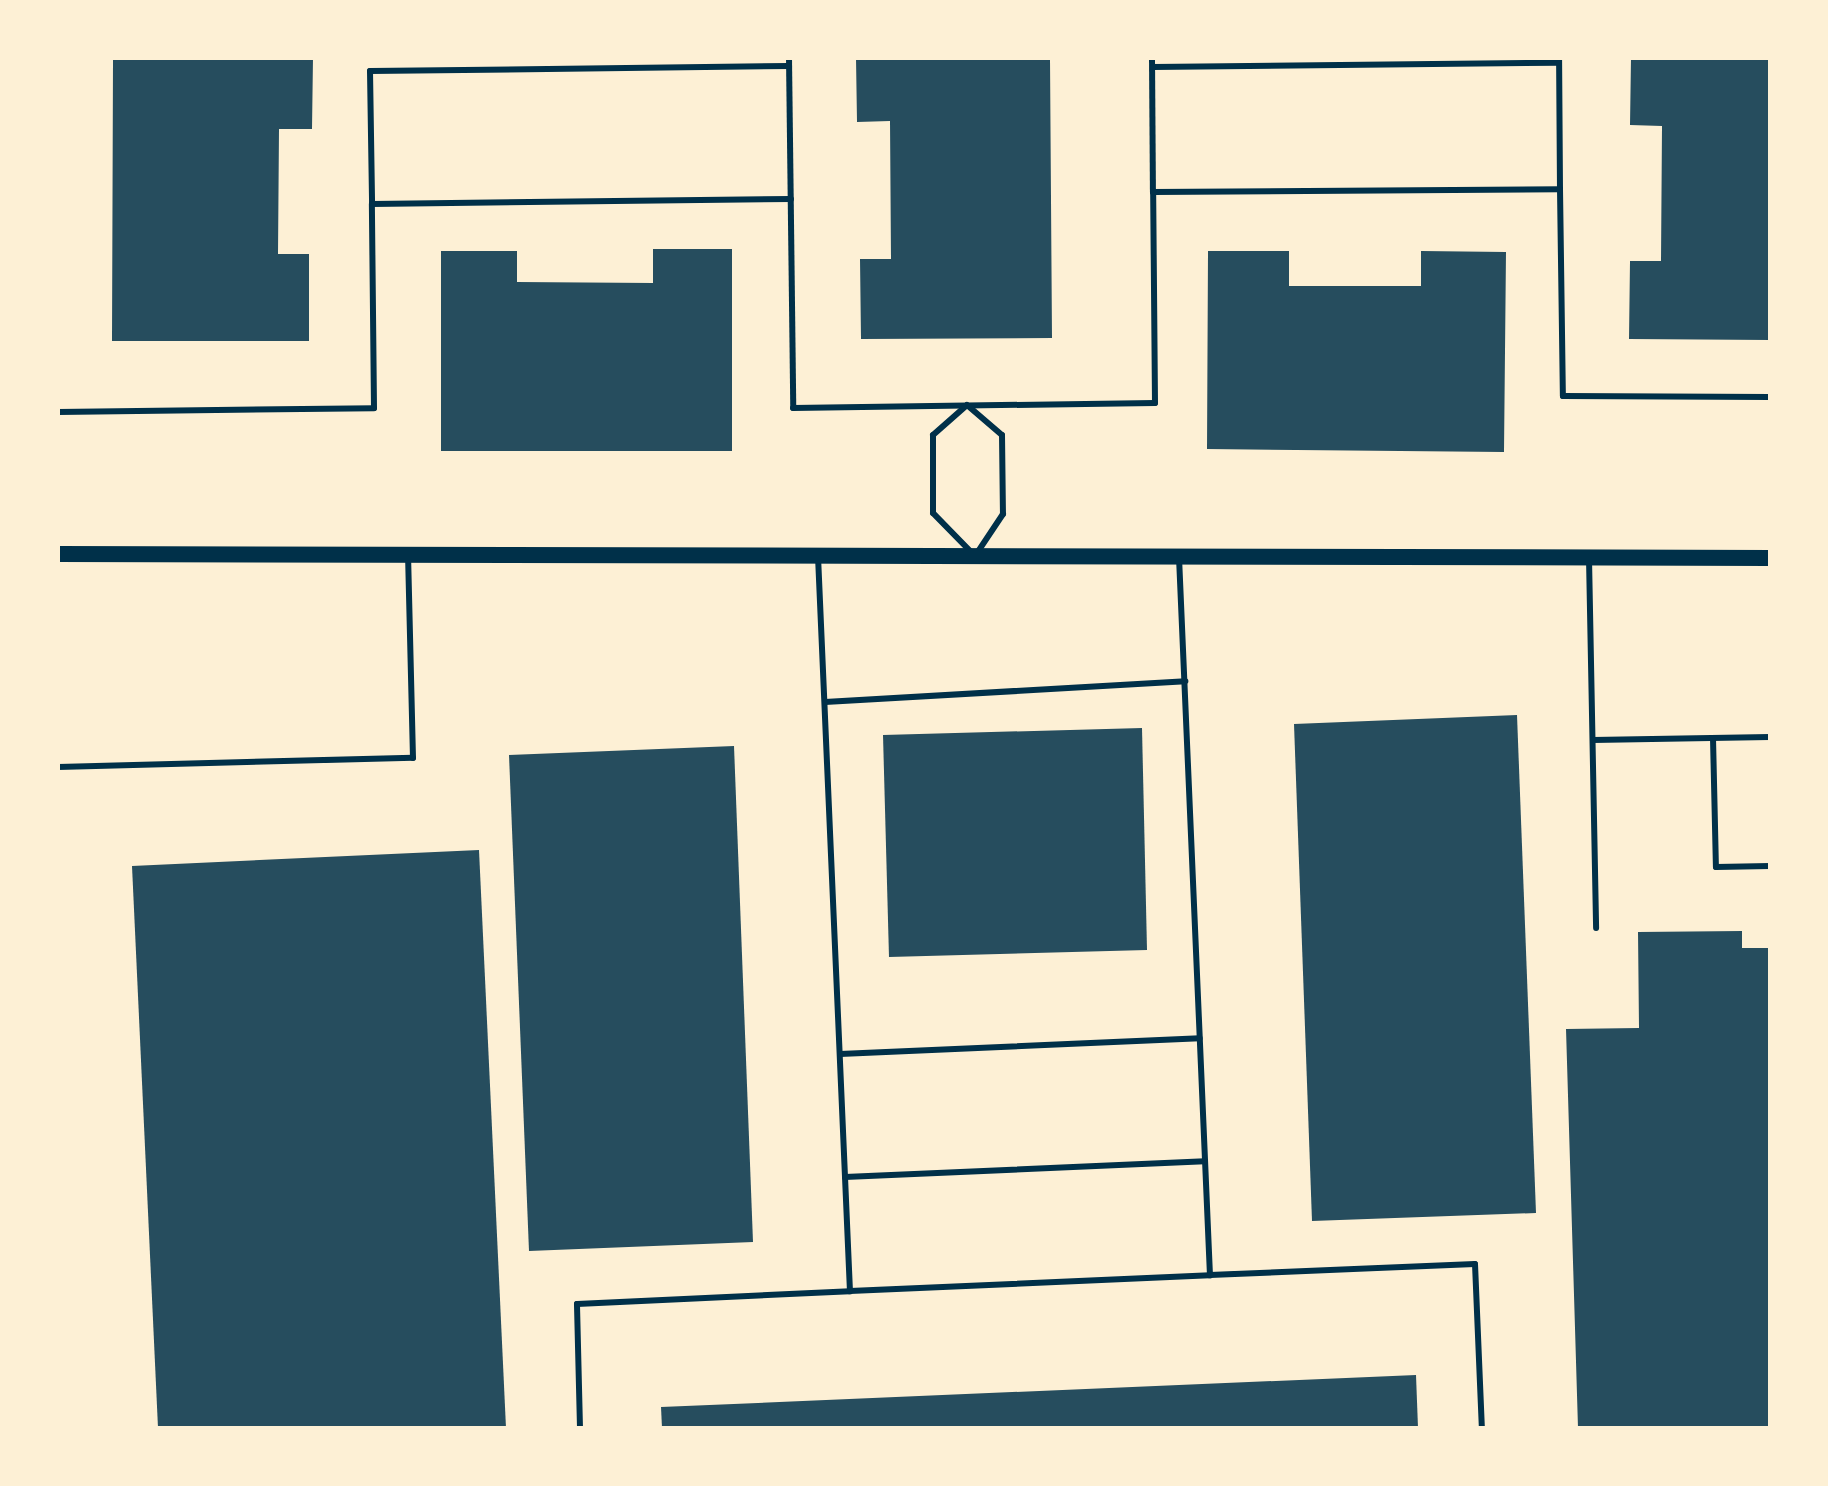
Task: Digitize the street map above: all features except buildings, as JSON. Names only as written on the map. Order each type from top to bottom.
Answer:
[{"type":"main road","points":[[58,554],[1770,558]]},
{"type":"lane","points":[[58,412],[374,408],[370,71],[789,62],[793,408],[1155,403],[1152,58]]},
{"type":"lane","points":[[1153,67],[1559,60],[1563,396],[1770,397]]},
{"type":"lane","points":[[1153,192],[1560,189]]},
{"type":"lane","points":[[372,204],[791,199]]},
{"type":"lane","points":[[967,405],[1002,435],[1003,514],[975,556],[933,513],[933,435],[967,405]]},
{"type":"lane","points":[[58,767],[413,758],[408,555]]},
{"type":"lane","points":[[818,556],[850,1291]]},
{"type":"lane","points":[[1179,557],[1210,1275]]},
{"type":"lane","points":[[1589,558],[1596,928]]},
{"type":"lane","points":[[825,702],[1185,681]]},
{"type":"lane","points":[[1593,740],[1770,737]]},
{"type":"lane","points":[[1713,738],[1716,867],[1770,866]]},
{"type":"lane","points":[[840,1054],[1200,1038]]},
{"type":"lane","points":[[845,1177],[1205,1161]]},
{"type":"lane","points":[[580,1428],[577,1304],[1475,1264],[1482,1428]]}]
